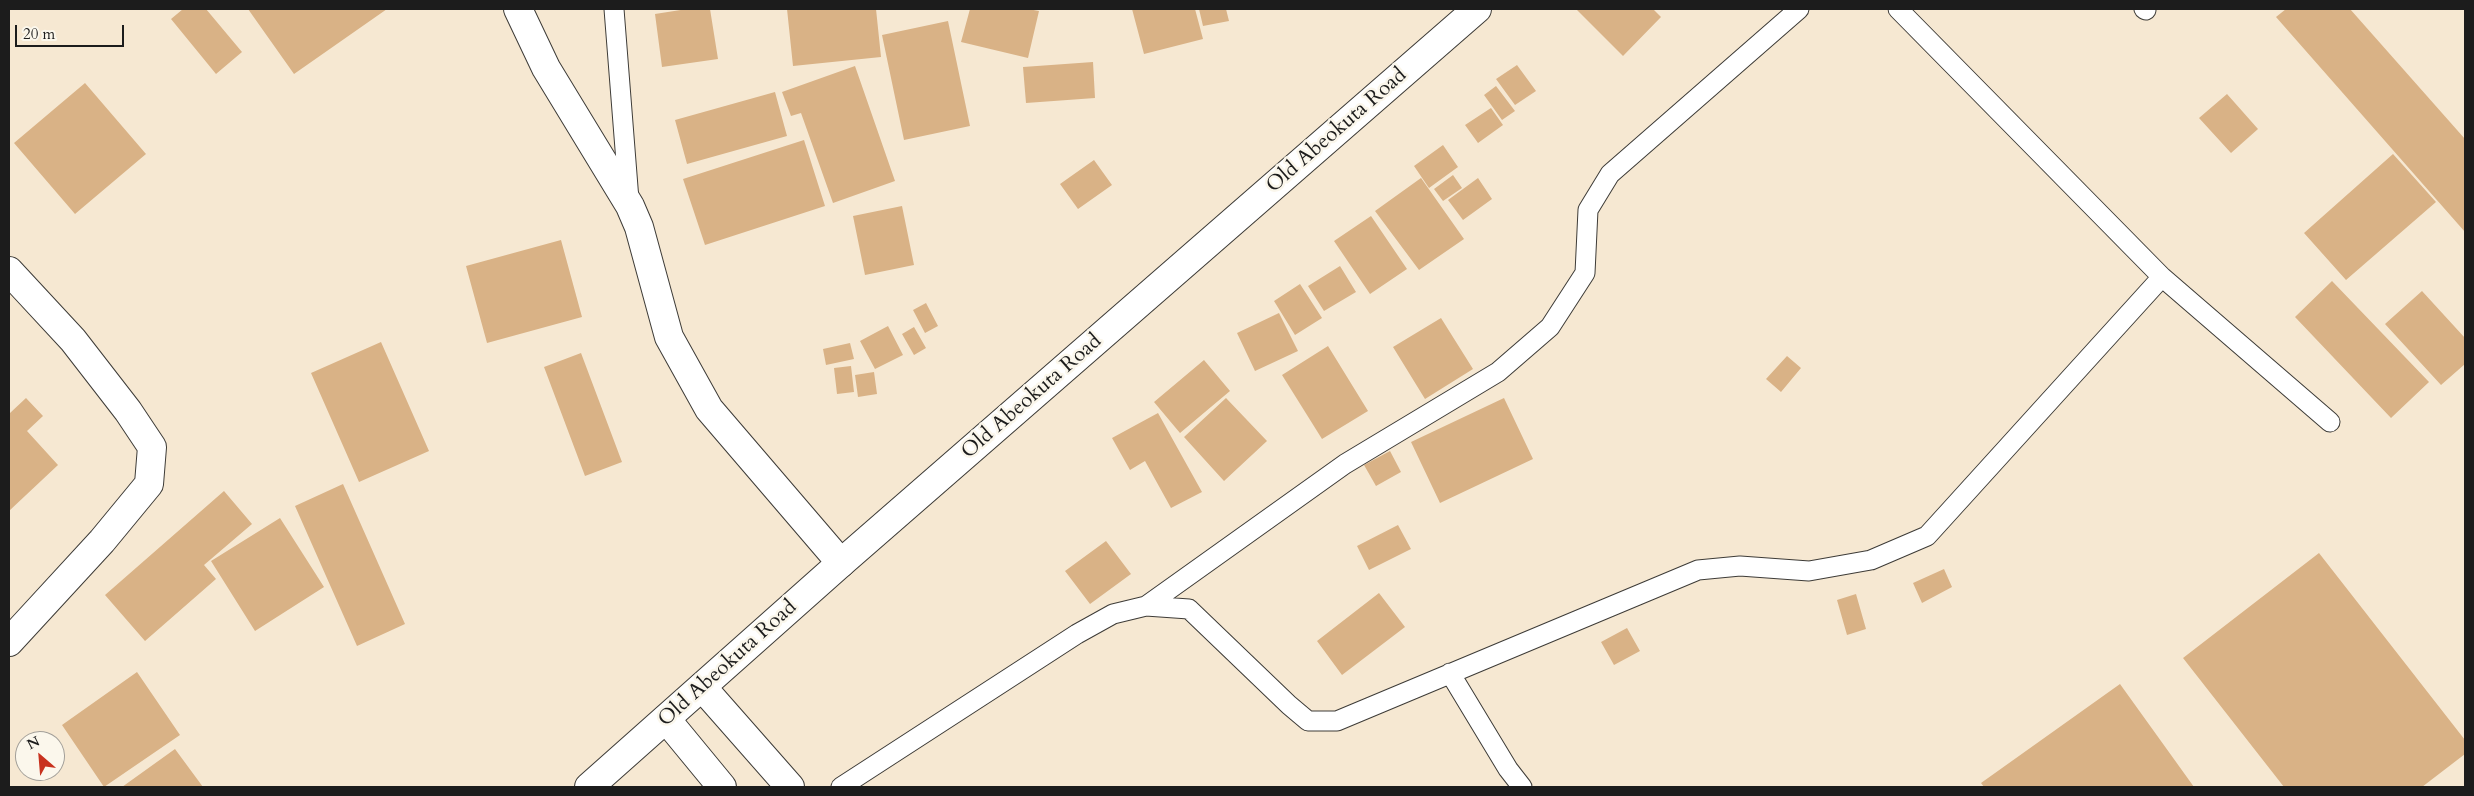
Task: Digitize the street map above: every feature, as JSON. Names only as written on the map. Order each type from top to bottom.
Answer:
[{"type":"main road","points":[[518,9],[546,68],[630,206],[639,227],[669,337],[709,409],[841,564]]},
{"type":"main road","name":"Old Abeokuta Road","points":[[589,787],[841,564],[1477,9]]},
{"type":"main road","points":[[9,271],[73,340],[128,411],[152,447],[148,484],[102,541],[9,642]]},
{"type":"main road","points":[[702,686],[790,787]]},
{"type":"main road","points":[[666,719],[722,787]]},
{"type":"lane","points":[[614,9],[630,206]]},
{"type":"lane","points":[[1146,606],[1345,464],[1498,372],[1550,327],[1584,273],[1588,210],[1610,174],[1799,9]]},
{"type":"lane","points":[[1898,9],[2162,277],[2330,422]]},
{"type":"lane","points":[[841,787],[1077,634],[1114,614],[1146,606],[1189,608],[1308,721],[1337,722],[1698,570],[1740,566],[1809,571],[1871,560],[1928,536],[2162,277]]},
{"type":"lane","points":[[1450,673],[1508,769],[1522,787]]},
{"type":"building","points":[[183,9],[206,9],[242,52],[216,74],[171,19]]},
{"type":"building","points":[[248,9],[387,9],[294,74]]},
{"type":"building","points":[[687,9],[710,9],[718,59],[662,67],[655,14]]},
{"type":"building","points":[[787,9],[876,9],[881,57],[793,66]]},
{"type":"building","points":[[970,9],[1028,9],[1039,11],[1028,58],[961,42]]},
{"type":"building","points":[[1132,9],[1195,9],[1203,39],[1144,54]]},
{"type":"building","points":[[1199,9],[1226,9],[1229,21],[1203,26]]},
{"type":"building","points":[[1576,9],[1653,9],[1661,17],[1623,56]]},
{"type":"building","points":[[2286,9],[2350,9],[2465,139],[2465,232],[2276,17]]},
{"type":"building","points":[[948,21],[970,126],[904,140],[882,35]]},
{"type":"building","points":[[1093,62],[1095,98],[1026,103],[1023,67]]},
{"type":"building","points":[[1517,65],[1536,91],[1515,105],[1496,79]]},
{"type":"building","points":[[855,66],[895,181],[833,203],[801,113],[791,116],[782,92]]},
{"type":"building","points":[[85,83],[146,154],[75,214],[14,143]]},
{"type":"building","points":[[1496,86],[1515,111],[1502,120],[1484,95]]},
{"type":"building","points":[[775,92],[787,136],[687,164],[675,120]]},
{"type":"building","points":[[2227,94],[2258,129],[2231,153],[2199,118]]},
{"type":"building","points":[[1491,108],[1503,125],[1478,143],[1465,125]]},
{"type":"building","points":[[804,140],[825,206],[705,245],[683,179]]},
{"type":"building","points":[[1443,145],[1458,167],[1429,188],[1414,166]]},
{"type":"building","points":[[2393,154],[2436,202],[2346,280],[2304,233]]},
{"type":"building","points":[[1094,160],[1112,185],[1078,209],[1060,184]]},
{"type":"building","points":[[1453,175],[1462,188],[1443,201],[1434,189]]},
{"type":"building","points":[[1421,178],[1464,239],[1419,270],[1375,211]]},
{"type":"building","points":[[1478,178],[1492,199],[1463,220],[1448,200]]},
{"type":"building","points":[[902,206],[914,265],[865,275],[853,216]]},
{"type":"building","points":[[1371,216],[1407,269],[1370,294],[1334,241]]},
{"type":"building","points":[[561,240],[582,317],[487,343],[466,266]]},
{"type":"building","points":[[1340,266],[1356,292],[1324,311],[1308,286]]},
{"type":"building","points":[[2332,281],[2429,382],[2391,418],[2295,317]]},
{"type":"building","points":[[1300,284],[1322,318],[1295,335],[1274,301]]},
{"type":"building","points":[[2422,291],[2465,338],[2465,364],[2441,385],[2385,324]]},
{"type":"building","points":[[926,303],[938,326],[925,333],[913,310]]},
{"type":"building","points":[[1279,313],[1298,351],[1255,371],[1237,333]]},
{"type":"building","points":[[1441,318],[1473,369],[1425,399],[1393,347]]},
{"type":"building","points":[[888,326],[903,355],[875,369],[860,341]]},
{"type":"building","points":[[914,327],[926,348],[914,355],[902,334]]},
{"type":"building","points":[[381,342],[429,451],[359,482],[311,373]]},
{"type":"building","points":[[850,343],[854,359],[826,365],[823,349]]},
{"type":"building","points":[[1328,346],[1368,411],[1322,439],[1282,375]]},
{"type":"building","points":[[581,353],[622,462],[585,476],[544,367]]},
{"type":"building","points":[[1787,356],[1801,368],[1781,392],[1766,379]]},
{"type":"building","points":[[1204,360],[1230,391],[1180,433],[1154,402]]},
{"type":"building","points":[[851,366],[854,392],[837,394],[834,368]]},
{"type":"building","points":[[874,372],[877,394],[858,397],[855,375]]},
{"type":"building","points":[[26,398],[43,416],[27,431],[58,465],[9,511],[9,412]]},
{"type":"building","points":[[1226,398],[1267,441],[1224,481],[1184,437]]},
{"type":"building","points":[[1504,398],[1533,459],[1440,503],[1411,442]]},
{"type":"building","points":[[1158,413],[1202,492],[1171,508],[1145,461],[1130,470],[1112,438]]},
{"type":"building","points":[[1390,451],[1401,472],[1376,486],[1364,465]]},
{"type":"building","points":[[343,484],[405,624],[357,646],[295,506]]},
{"type":"building","points":[[224,491],[252,524],[204,565],[216,579],[145,641],[105,595]]},
{"type":"building","points":[[280,518],[324,587],[255,631],[211,561]]},
{"type":"building","points":[[1398,525],[1411,549],[1369,570],[1357,546]]},
{"type":"building","points":[[1106,541],[1131,574],[1090,604],[1065,571]]},
{"type":"building","points":[[2319,553],[2465,740],[2465,754],[2422,787],[2284,787],[2183,658]]},
{"type":"building","points":[[1944,569],[1952,587],[1922,603],[1913,583]]},
{"type":"building","points":[[1379,593],[1405,627],[1342,675],[1317,641]]},
{"type":"building","points":[[1856,594],[1866,629],[1847,635],[1837,600]]},
{"type":"building","points":[[1627,628],[1640,651],[1614,665],[1601,642]]},
{"type":"building","points":[[137,672],[180,735],[104,787],[62,725]]},
{"type":"building","points":[[2120,684],[2194,787],[1984,787],[1981,783]]},
{"type":"building","points":[[175,749],[203,787],[122,787]]}]
